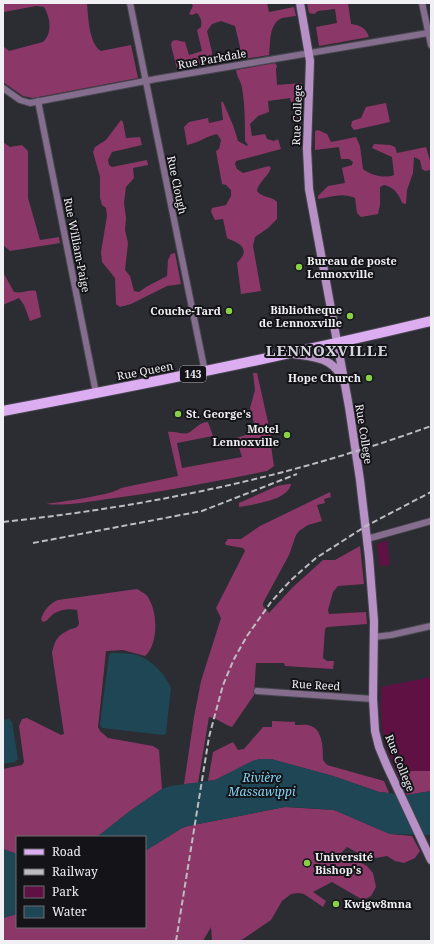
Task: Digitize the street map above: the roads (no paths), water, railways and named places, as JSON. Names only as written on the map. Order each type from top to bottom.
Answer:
[{"type":"main road","name":"Rue College","points":[[300,3],[309,52],[310,66],[307,174],[356,452],[367,539],[372,588],[374,637],[374,721],[379,747],[431,860]]},
{"type":"main road","name":"Rue Queen","points":[[3,411],[290,354],[431,321]]},
{"type":"main road","points":[[290,354],[327,360],[336,368],[344,382]]},
{"type":"street","name":"Rue Clough","points":[[130,3],[204,372]]},
{"type":"street","points":[[422,3],[431,45]]},
{"type":"street","name":"Rue Parkdale","points":[[3,88],[25,102],[38,101],[309,52],[428,33]]},
{"type":"street","name":"Rue William-Paige","points":[[38,101],[96,393]]},
{"type":"street","points":[[367,539],[431,521]]},
{"type":"street","points":[[374,637],[391,635],[431,626]]},
{"type":"street","name":"Rue Reed","points":[[257,691],[373,699]]},
{"type":"water","points":[[111,653],[131,654],[143,657],[153,664],[165,678],[171,688],[166,734],[163,735],[102,728],[100,724],[109,655]]},
{"type":"water","points":[[9,719],[12,722],[18,759],[15,762],[3,764],[3,720]]},
{"type":"water","name":"Rivière Massawippi","points":[[259,759],[271,759],[333,776],[379,792],[407,795],[431,791],[431,835],[390,834],[334,810],[285,807],[188,826],[182,828],[146,850],[146,836],[98,836],[130,811],[162,789],[170,786],[215,780],[252,761]]},
{"type":"water","points":[[3,849],[16,854],[16,914],[3,918]]},
{"type":"railway","points":[[3,522],[113,507],[220,487],[273,475],[326,460],[431,426]]},
{"type":"railway","points":[[33,543],[202,511],[297,474]]},
{"type":"railway","points":[[176,941],[209,737],[223,685],[234,659],[247,636],[271,602],[291,580],[316,558],[366,526],[431,492]]},
{"type":"place","name":"Bureau de poste Lennoxville","points":[[299,267]]},
{"type":"place","name":"Couche-Tard","points":[[229,311]]},
{"type":"place","name":"Bibliotheque de Lennoxville","points":[[350,316]]},
{"type":"place","name":"Hope Church","points":[[369,378]]},
{"type":"place","name":"St. George's","points":[[178,414]]},
{"type":"place","name":"Motel Lennoxville","points":[[287,435]]},
{"type":"place","name":"Université Bishop's","points":[[307,863]]},
{"type":"place","name":"Kwigw8mna","points":[[336,904]]},
{"type":"district","name":"LENNOXVILLE","points":[[327,351]]}]
